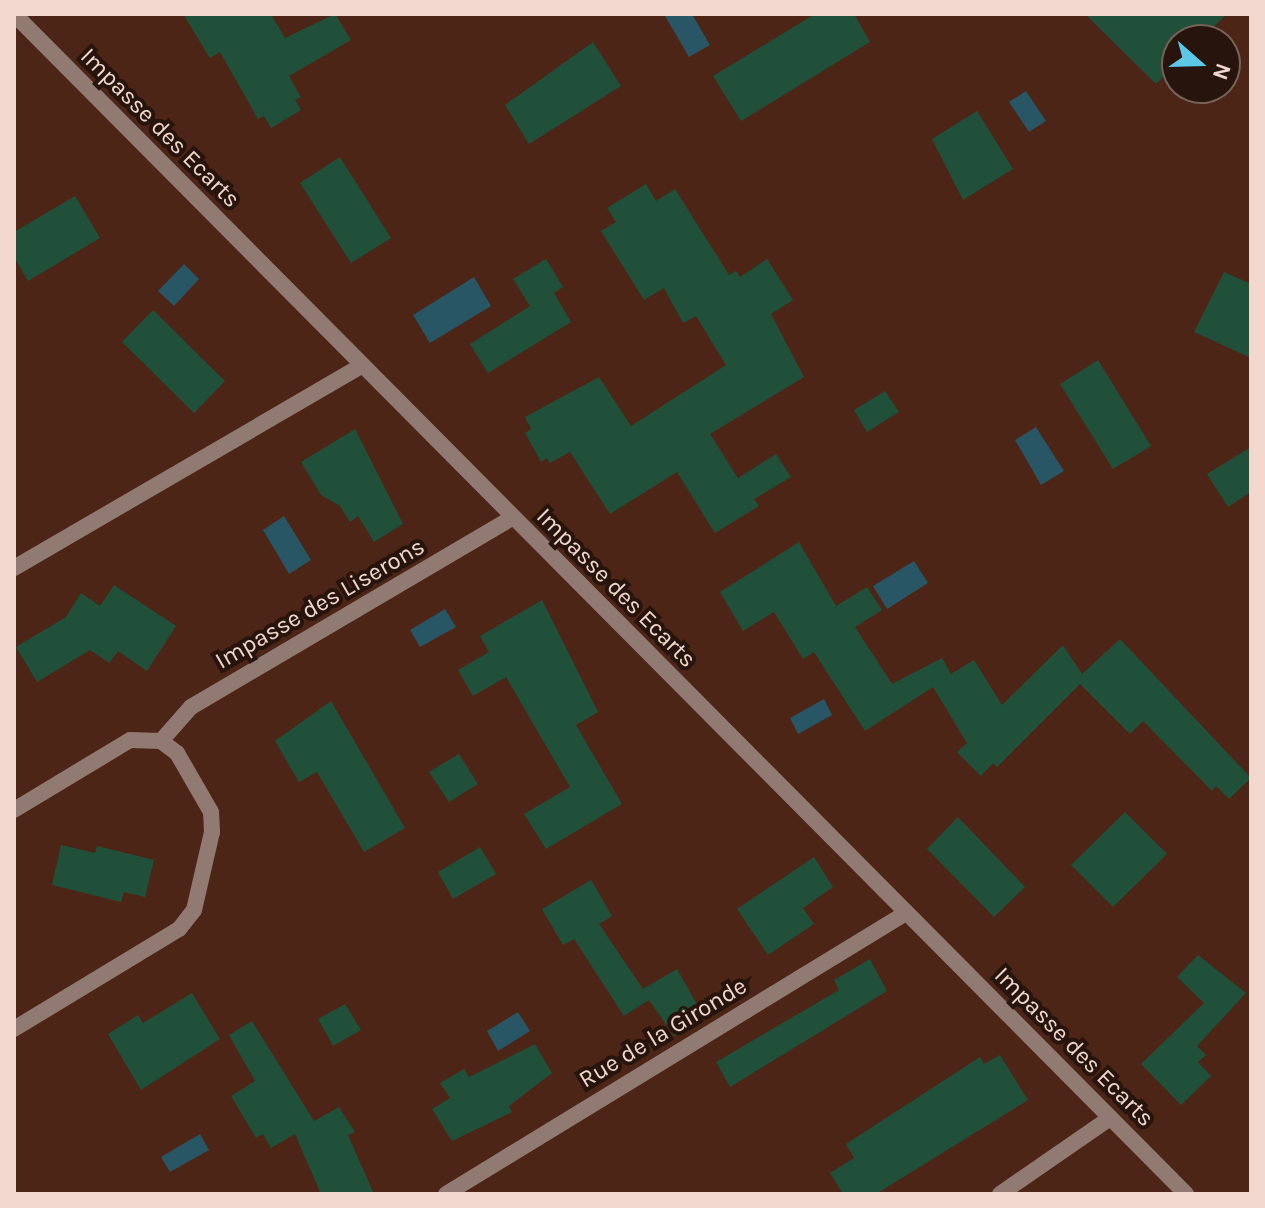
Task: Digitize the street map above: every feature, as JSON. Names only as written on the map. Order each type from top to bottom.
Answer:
[{"type":"street","name":"Impasse des Ecarts","points":[[14,14],[1186,1194]]},
{"type":"street","points":[[14,568],[361,366]]},
{"type":"street","name":"Impasse des Liserons","points":[[161,741],[191,707],[513,517]]},
{"type":"street","points":[[14,810],[130,740],[161,741],[177,753],[211,812],[212,832],[194,910],[179,929],[14,1029]]},
{"type":"street","name":"Rue de la Gironde","points":[[446,1194],[906,913]]},
{"type":"street","points":[[1000,1194],[1110,1118]]},
{"type":"water","points":[[692,14],[710,45],[689,57],[665,16]]},
{"type":"water","points":[[1026,91],[1046,121],[1029,132],[1009,102]]},
{"type":"water","points":[[184,264],[199,279],[174,306],[158,291]]},
{"type":"water","points":[[474,277],[491,306],[430,343],[413,315]]},
{"type":"water","points":[[1036,427],[1064,471],[1041,485],[1015,440]]},
{"type":"water","points":[[284,516],[311,560],[289,574],[263,530]]},
{"type":"water","points":[[914,561],[928,583],[887,609],[873,586]]},
{"type":"water","points":[[445,609],[456,627],[420,647],[410,630]]},
{"type":"water","points":[[824,699],[832,715],[798,734],[790,718]]},
{"type":"water","points":[[518,1012],[530,1031],[498,1051],[487,1031]]},
{"type":"water","points":[[200,1134],[209,1150],[170,1172],[161,1157]]},
{"type":"building","points":[[183,14],[271,14],[285,38],[335,14],[351,40],[289,76],[301,97],[295,100],[301,110],[271,128],[264,116],[258,119],[220,52],[210,58]]},
{"type":"building","points":[[815,14],[854,14],[870,42],[741,121],[713,76]]},
{"type":"building","points":[[1085,14],[1227,14],[1217,24],[1161,24],[1161,79],[1156,84]]},
{"type":"building","points":[[593,42],[621,86],[529,144],[505,105]]},
{"type":"building","points":[[977,111],[1013,169],[963,200],[932,139]]},
{"type":"building","points":[[340,157],[391,238],[351,263],[300,183]]},
{"type":"building","points":[[646,184],[656,201],[675,189],[729,275],[736,271],[740,277],[767,259],[793,300],[771,314],[804,377],[710,434],[738,478],[776,454],[791,477],[754,499],[759,506],[715,533],[677,472],[610,514],[570,452],[550,463],[547,458],[541,462],[525,433],[531,429],[525,417],[599,377],[631,426],[726,365],[696,316],[683,323],[664,288],[644,300],[601,231],[616,222],[607,208]]},
{"type":"building","points":[[75,196],[100,238],[28,281],[14,257],[14,232]]},
{"type":"building","points":[[546,259],[563,287],[554,293],[571,322],[488,373],[470,344],[530,306],[513,279]]},
{"type":"building","points":[[1224,272],[1251,284],[1251,358],[1194,332]]},
{"type":"building","points":[[153,310],[225,381],[194,413],[122,342]]},
{"type":"building","points":[[1098,360],[1151,446],[1113,469],[1060,384]]},
{"type":"building","points":[[885,391],[899,412],[867,432],[854,410]]},
{"type":"building","points":[[355,429],[403,524],[374,542],[358,516],[350,522],[340,506],[321,495],[301,462]]},
{"type":"building","points":[[1251,447],[1251,492],[1228,507],[1207,474]]},
{"type":"building","points":[[799,542],[836,606],[867,587],[882,610],[855,627],[892,684],[942,658],[951,674],[974,660],[1002,705],[1063,645],[1082,674],[1120,639],[1251,778],[1229,799],[1216,786],[1212,791],[1143,721],[1130,734],[1080,684],[997,767],[993,763],[981,776],[957,752],[967,743],[933,687],[865,731],[814,652],[803,659],[774,612],[743,631],[720,592]]},
{"type":"building","points":[[114,585],[176,626],[147,671],[118,651],[109,663],[90,650],[37,682],[16,647],[66,617],[81,593],[100,606]]},
{"type":"building","points":[[542,600],[598,712],[576,725],[622,804],[546,849],[524,814],[570,787],[506,677],[473,696],[458,670],[489,652],[480,636]]},
{"type":"building","points":[[331,701],[405,828],[364,852],[317,772],[299,782],[275,741]]},
{"type":"building","points":[[459,754],[478,784],[449,802],[429,772]]},
{"type":"building","points":[[1125,812],[1167,854],[1113,907],[1071,865]]},
{"type":"building","points":[[958,817],[1025,887],[994,917],[927,849]]},
{"type":"building","points":[[61,845],[95,853],[97,846],[154,860],[145,897],[124,892],[121,902],[52,885]]},
{"type":"building","points":[[480,847],[496,874],[453,899],[438,872]]},
{"type":"building","points":[[814,857],[833,887],[803,908],[814,924],[768,955],[737,909]]},
{"type":"building","points":[[591,880],[612,916],[599,924],[643,989],[677,969],[704,1017],[674,1036],[649,1000],[624,1016],[574,939],[563,945],[542,909]]},
{"type":"building","points":[[1198,955],[1246,993],[1197,1046],[1206,1055],[1198,1062],[1211,1076],[1181,1105],[1141,1064],[1204,1003],[1177,977]]},
{"type":"building","points":[[870,959],[887,991],[730,1087],[716,1062],[839,990],[834,980]]},
{"type":"building","points":[[192,993],[220,1039],[141,1090],[108,1034],[138,1015],[143,1023]]},
{"type":"building","points":[[345,1004],[361,1030],[333,1046],[318,1019]]},
{"type":"building","points":[[252,1021],[314,1121],[339,1107],[355,1132],[348,1135],[374,1194],[321,1194],[295,1134],[271,1148],[263,1134],[256,1138],[231,1096],[255,1081],[229,1035]]},
{"type":"building","points":[[535,1044],[552,1073],[509,1106],[512,1112],[452,1141],[432,1109],[450,1098],[440,1083],[464,1069],[469,1077]]},
{"type":"building","points":[[1000,1055],[1028,1100],[876,1194],[843,1194],[830,1173],[854,1158],[846,1144],[980,1057],[984,1064]]}]
